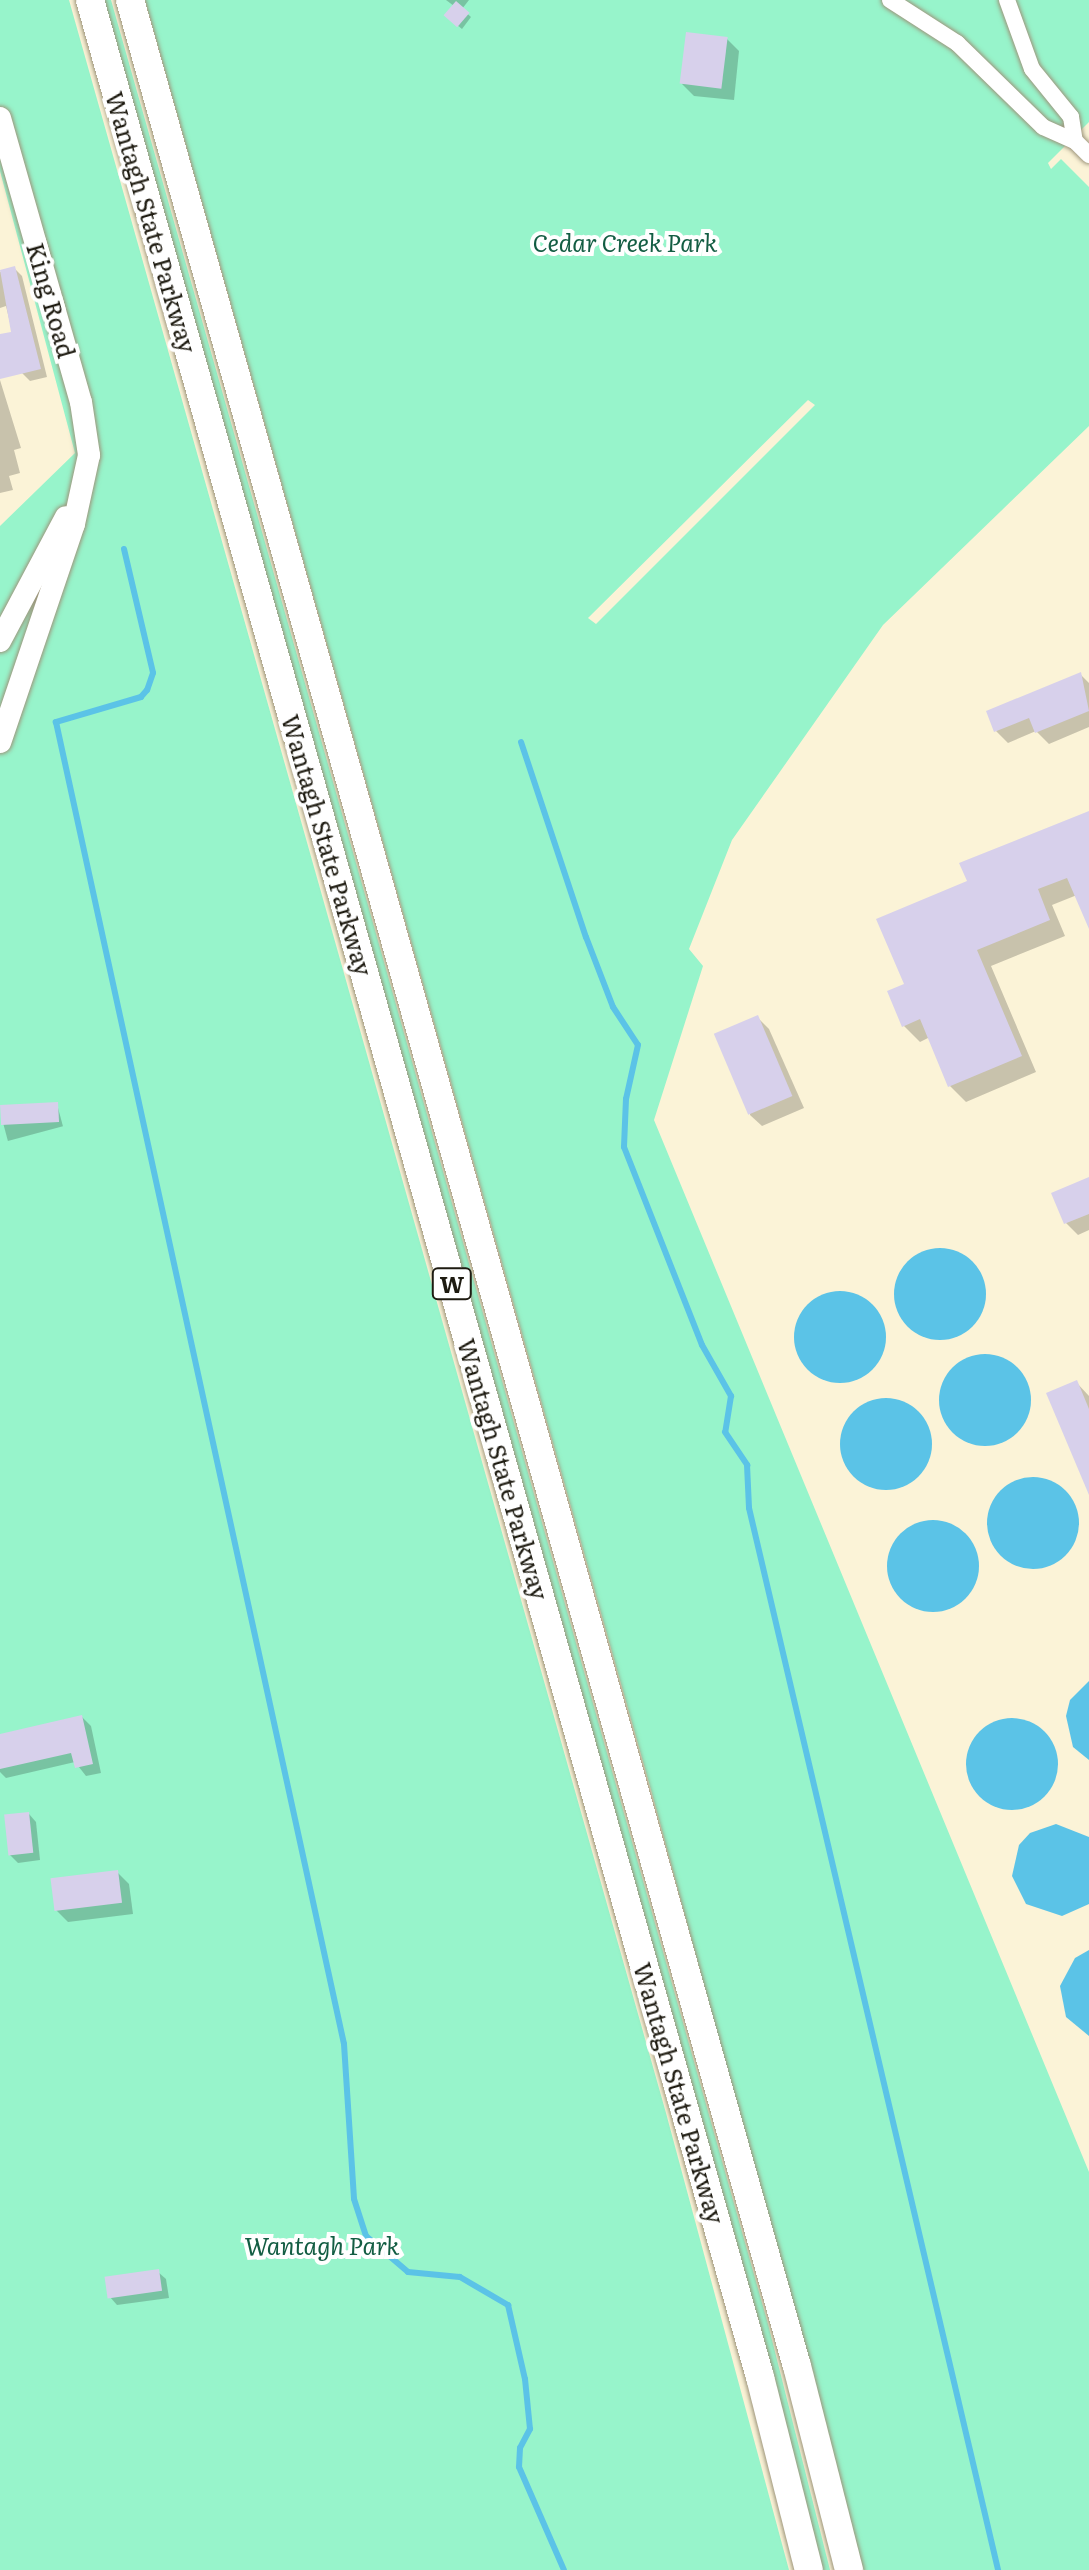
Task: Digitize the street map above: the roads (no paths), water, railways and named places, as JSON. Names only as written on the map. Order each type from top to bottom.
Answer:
[{"type":"highway","name":"Wantagh State Parkway","points":[[90,0],[760,2377],[809,2570]]},
{"type":"highway","name":"Wantagh State Parkway","points":[[130,0],[793,2352],[849,2570]]},
{"type":"street","points":[[890,0],[957,43],[1043,127],[1075,141],[1089,155]]},
{"type":"street","points":[[1007,0],[1032,69],[1071,117],[1075,141]]},
{"type":"street","name":"King Road","points":[[0,118],[83,413],[89,455],[84,485],[0,742]]},
{"type":"street","name":"King Road","points":[[0,641],[84,485]]},
{"type":"water","points":[[940,1248],[958,1251],[973,1261],[983,1276],[986,1294],[983,1312],[973,1327],[958,1337],[940,1340],[922,1337],[907,1327],[897,1312],[894,1294],[897,1276],[907,1261],[922,1251]]},
{"type":"water","points":[[840,1291],[858,1294],[873,1304],[883,1319],[886,1337],[883,1355],[873,1370],[858,1380],[840,1383],[822,1380],[807,1370],[797,1355],[794,1337],[797,1319],[807,1304],[822,1294]]},
{"type":"water","points":[[985,1354],[1003,1358],[1017,1368],[1027,1382],[1031,1400],[1027,1418],[1017,1432],[1003,1442],[985,1446],[967,1442],[953,1432],[943,1418],[939,1400],[943,1382],[953,1368],[967,1358]]},
{"type":"water","points":[[886,1398],[904,1402],[918,1412],[928,1426],[932,1444],[928,1462],[918,1476],[904,1486],[886,1490],[868,1486],[854,1476],[844,1462],[840,1444],[844,1426],[854,1412],[868,1402]]},
{"type":"water","points":[[1033,1477],[1051,1480],[1066,1490],[1076,1505],[1079,1523],[1076,1541],[1066,1556],[1051,1566],[1033,1569],[1015,1566],[1000,1556],[990,1541],[987,1523],[990,1505],[1000,1490],[1015,1480]]},
{"type":"water","points":[[933,1520],[951,1523],[966,1533],[976,1548],[979,1566],[976,1584],[966,1599],[951,1609],[933,1612],[915,1609],[900,1599],[890,1584],[887,1566],[890,1548],[900,1533],[915,1523]]},
{"type":"water","points":[[1089,1681],[1089,1760],[1073,1747],[1066,1716],[1070,1700]]},
{"type":"water","points":[[1012,1718],[1030,1721],[1045,1731],[1055,1746],[1058,1764],[1055,1782],[1045,1797],[1030,1807],[1012,1810],[994,1807],[979,1797],[969,1782],[966,1764],[969,1746],[979,1731],[994,1721]]},
{"type":"water","points":[[1056,1824],[1089,1837],[1089,1904],[1062,1916],[1026,1904],[1012,1876],[1019,1845],[1030,1833]]},
{"type":"water","points":[[1089,1950],[1089,2036],[1066,2017],[1060,1986],[1075,1958]]},
{"type":"waterway","points":[[124,549],[153,673],[147,690],[141,697],[56,722],[344,2044],[354,2199],[366,2236],[408,2272],[460,2277],[508,2305],[525,2379],[530,2429],[520,2448],[519,2467],[564,2570]]},
{"type":"waterway","points":[[521,742],[586,937],[613,1007],[638,1045],[626,1099],[624,1147],[702,1345],[731,1396],[725,1432],[747,1465],[749,1508],[998,2570]]},
{"type":"park label","name":"Cedar Creek Park","points":[[625,242]]},
{"type":"park label","name":"Wantagh Park","points":[[322,2245]]}]
